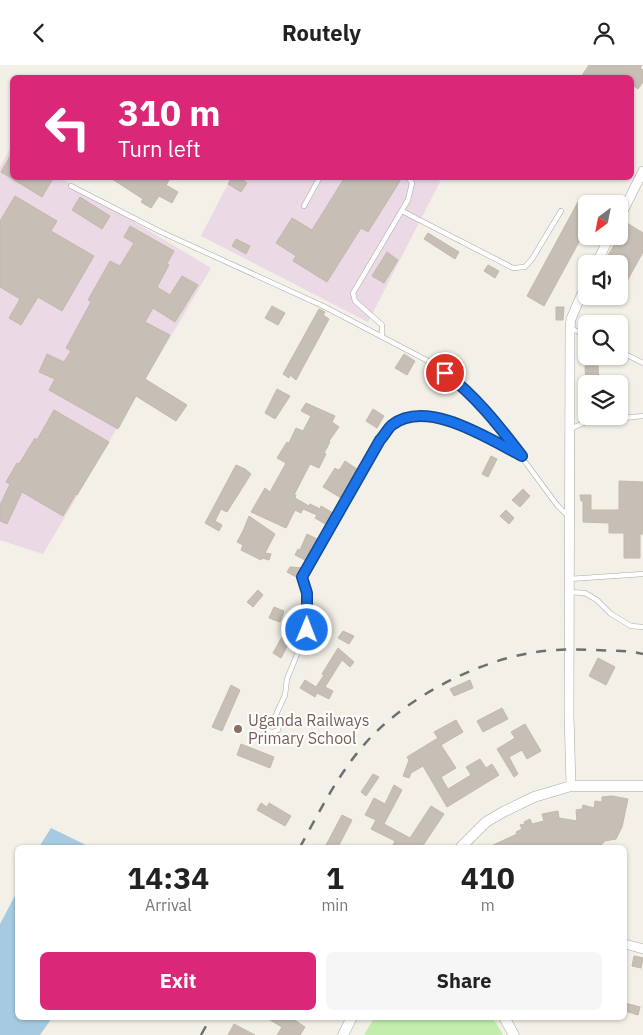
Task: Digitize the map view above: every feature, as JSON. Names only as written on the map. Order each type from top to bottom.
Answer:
[{"type":"street","points":[[628,201],[643,171]]},
{"type":"street","points":[[571,786],[569,714],[570,327],[571,319],[578,303]]},
{"type":"street","points":[[463,845],[486,822],[534,797],[571,786],[643,786]]},
{"type":"street","points":[[627,945],[643,949]]},
{"type":"street","points":[[343,1035],[350,1020]]},
{"type":"street","points":[[506,1020],[514,1035]]},
{"type":"lane","points":[[304,206],[318,180]]},
{"type":"lane","points":[[382,337],[382,325],[355,301],[353,293],[408,200],[412,183],[410,180]]},
{"type":"lane","points":[[71,186],[161,232],[315,302],[432,363],[458,383],[489,413],[557,505],[570,518]]},
{"type":"lane","points":[[402,211],[513,268],[525,267],[532,259],[561,211]]},
{"type":"lane","points":[[570,327],[578,331]]},
{"type":"lane","points":[[628,356],[643,363]]},
{"type":"lane","points":[[274,719],[285,695],[287,679],[307,630],[307,593],[302,577],[380,440],[392,425],[408,418],[428,415],[460,424],[522,456]]},
{"type":"lane","points":[[570,429],[586,423],[643,416]]},
{"type":"lane","points":[[570,579],[643,575]]},
{"type":"lane","points":[[569,592],[585,593],[597,600],[610,614],[631,626],[643,627]]},
{"type":"shaded area","points":[[10,149],[10,180],[64,180],[211,268],[43,554],[0,540],[0,167]]},
{"type":"shaded area","points":[[230,180],[441,180],[368,322],[201,236]]},
{"type":"green space","points":[[373,1020],[494,1020],[503,1035],[364,1035]]},
{"type":"water","points":[[51,828],[86,845],[40,845]]},
{"type":"water","points":[[15,896],[15,1020],[51,1020],[40,1035],[0,1035],[0,924]]},
{"type":"building","points":[[589,65],[642,65],[640,68],[643,70],[643,82],[638,89],[634,86],[634,75],[582,75]]},
{"type":"building","points":[[10,156],[10,177],[1,172]]},
{"type":"building","points":[[14,180],[52,180],[42,197]]},
{"type":"building","points":[[114,180],[169,180],[166,185],[178,192],[172,203],[159,196],[151,208],[141,202],[143,199]]},
{"type":"building","points":[[230,180],[242,180],[247,183],[241,192],[228,184]]},
{"type":"building","points":[[343,180],[400,181],[368,232],[361,228],[327,282],[293,261],[296,256],[276,243],[292,218],[312,230]]},
{"type":"building","points":[[15,196],[57,221],[51,231],[94,256],[62,311],[38,297],[21,325],[9,318],[20,299],[0,287],[0,221]]},
{"type":"building","points":[[80,197],[110,216],[102,229],[72,210]]},
{"type":"building","points":[[578,202],[578,244],[544,306],[527,296]]},
{"type":"building","points":[[628,224],[643,233],[643,252],[628,279],[628,255],[608,255],[614,245],[628,245]]},
{"type":"building","points":[[130,226],[174,251],[157,287],[170,295],[182,276],[198,285],[175,322],[153,308],[145,322],[170,335],[145,379],[187,405],[176,421],[136,396],[118,429],[49,390],[55,379],[39,372],[47,354],[64,362],[71,351],[66,348],[91,302],[88,300],[110,261],[120,266],[134,243],[124,237]]},
{"type":"building","points":[[428,233],[459,252],[455,259],[424,239]]},
{"type":"building","points":[[236,239],[250,246],[246,254],[232,246]]},
{"type":"building","points":[[387,252],[398,260],[384,283],[372,276]]},
{"type":"building","points":[[488,265],[499,271],[495,278],[484,271]]},
{"type":"building","points":[[272,306],[285,313],[278,325],[265,318]]},
{"type":"building","points":[[556,307],[564,307],[563,320],[556,320]]},
{"type":"building","points":[[319,309],[325,312],[323,315],[329,319],[296,380],[290,375],[289,378],[283,374]]},
{"type":"building","points":[[404,354],[415,361],[407,375],[395,368]]},
{"type":"building","points":[[585,366],[598,366],[598,375],[586,375]]},
{"type":"building","points":[[277,389],[290,396],[275,419],[265,413]]},
{"type":"building","points":[[306,403],[335,416],[332,422],[339,427],[329,441],[324,453],[326,454],[319,468],[310,464],[294,495],[296,495],[295,498],[309,506],[310,504],[320,509],[321,506],[333,513],[327,525],[315,518],[317,515],[303,509],[301,513],[295,510],[286,528],[251,512],[265,488],[270,492],[286,463],[277,458],[287,442],[289,443],[296,428],[303,431],[311,416],[301,411]]},
{"type":"building","points":[[373,409],[384,416],[377,428],[366,421]]},
{"type":"building","points":[[54,410],[109,442],[63,516],[22,492],[7,524],[0,521],[0,505],[10,484],[6,482],[35,438],[37,440]]},
{"type":"building","points":[[491,456],[497,459],[488,477],[482,474]]},
{"type":"building","points":[[345,461],[357,469],[341,498],[323,487],[335,468],[340,469]]},
{"type":"building","points":[[236,465],[251,474],[227,512],[221,509],[215,521],[222,525],[219,531],[205,523]]},
{"type":"building","points":[[619,481],[643,482],[643,534],[640,534],[640,558],[624,558],[624,533],[609,533],[609,523],[583,522],[583,501],[581,501],[580,495],[591,495],[591,510],[619,510]]},
{"type":"building","points":[[523,489],[530,496],[520,507],[512,500]]},
{"type":"building","points":[[506,510],[514,518],[509,524],[500,516]]},
{"type":"building","points":[[249,516],[275,534],[265,553],[271,554],[269,560],[262,558],[261,560],[241,550],[243,545],[237,542]]},
{"type":"building","points":[[307,534],[319,540],[307,561],[295,555],[298,549],[300,550]]},
{"type":"building","points":[[290,567],[303,568],[298,578],[287,572]]},
{"type":"building","points":[[258,590],[263,595],[253,607],[247,602]]},
{"type":"building","points":[[274,607],[284,611],[280,622],[269,618]]},
{"type":"building","points":[[343,631],[354,636],[349,644],[338,638]]},
{"type":"building","points":[[282,637],[290,641],[281,658],[273,653]]},
{"type":"building","points":[[338,648],[354,662],[350,667],[342,660],[325,687],[333,691],[329,699],[317,693],[315,697],[300,688],[305,680],[316,687]]},
{"type":"building","points":[[598,658],[615,667],[606,685],[589,676]]},
{"type":"building","points":[[470,680],[473,688],[454,696],[450,689]]},
{"type":"building","points":[[231,685],[240,690],[222,731],[212,727]]},
{"type":"building","points":[[502,708],[508,719],[483,732],[477,721]]},
{"type":"building","points":[[456,720],[463,732],[441,745],[456,768],[441,777],[448,789],[471,775],[466,767],[480,759],[486,768],[492,764],[499,775],[447,807],[423,766],[411,773],[409,778],[403,776],[409,760],[407,757],[438,738],[434,732]]},
{"type":"building","points":[[525,724],[541,751],[527,759],[522,750],[509,757],[518,774],[514,777],[497,749],[515,738],[511,732]]},
{"type":"building","points":[[241,744],[274,757],[270,768],[237,755]]},
{"type":"building","points":[[373,774],[379,777],[366,796],[361,792]]},
{"type":"building","points":[[394,785],[402,790],[384,824],[410,838],[431,806],[444,814],[423,845],[393,845],[395,841],[371,829],[376,820],[365,815],[374,798],[385,804]]},
{"type":"building","points":[[612,796],[628,799],[622,827],[616,839],[605,841],[601,845],[493,845],[517,834],[516,832],[522,829],[520,825],[525,824],[524,822],[530,819],[532,824],[544,821],[542,814],[558,811],[559,818],[577,821],[576,810],[582,809],[583,805],[594,808],[595,801],[602,802],[602,797]]},
{"type":"building","points":[[261,803],[267,807],[269,803],[291,816],[285,826],[257,810]]},
{"type":"building","points":[[342,815],[352,820],[339,845],[326,845]]},
{"type":"building","points":[[634,956],[643,958],[641,968],[632,966]]},
{"type":"building","points":[[627,1004],[640,1007],[638,1015],[627,1012]]},
{"type":"building","points":[[270,1020],[294,1020],[305,1027],[300,1035],[277,1035],[282,1027]]},
{"type":"building","points":[[234,1024],[255,1035],[228,1035]]},
{"type":"railway","points":[[301,845],[334,786],[354,757],[377,731],[428,692],[468,672],[530,653],[578,649],[625,651],[643,654]]},
{"type":"railway","points":[[201,1035],[209,1020]]},
{"type":"place","name":"Uganda Railways Primary School","points":[[238,729]]},
{"type":"route","points":[[307,630],[307,593],[302,577],[380,440],[392,425],[408,418],[428,415],[460,424],[522,456],[489,413],[445,373]]}]
